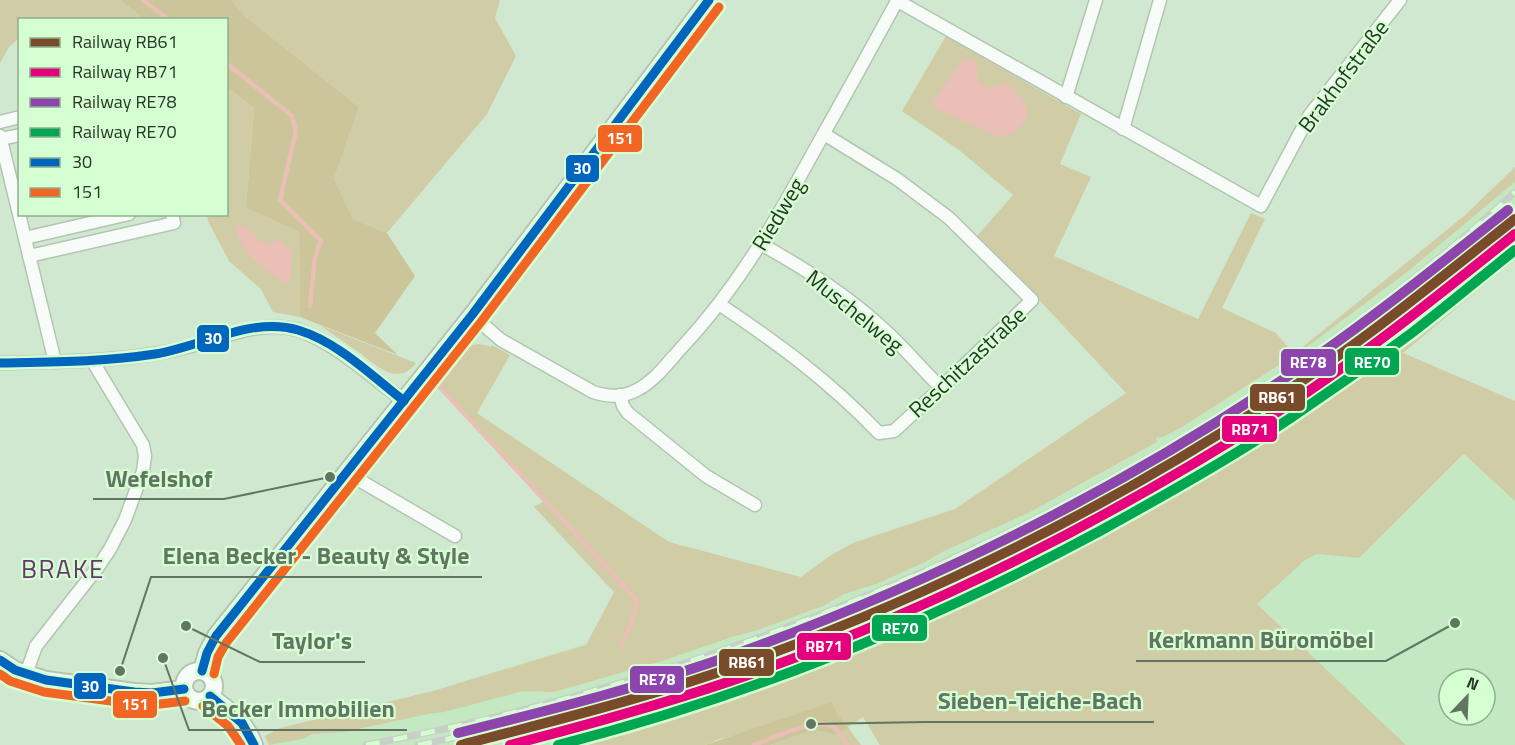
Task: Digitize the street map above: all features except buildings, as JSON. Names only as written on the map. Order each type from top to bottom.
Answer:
[{"type":"street","points":[[202,671],[207,653],[216,636],[472,315],[709,0]]},
{"type":"street","points":[[1066,97],[1096,0]]},
{"type":"street","points":[[1123,129],[1160,0]]},
{"type":"street","name":"Brakhofstraße","points":[[896,1],[1261,206],[1309,116],[1400,0]]},
{"type":"street","name":"Riedweg","points":[[620,396],[635,391],[653,378],[719,304],[761,244],[896,1]]},
{"type":"street","points":[[0,122],[18,118]]},
{"type":"street","name":"Reschitzastraße","points":[[719,304],[808,366],[835,389],[879,433],[894,431],[1032,300],[949,218],[897,179],[824,134]]},
{"type":"street","points":[[18,135],[0,138],[18,210]]},
{"type":"street","points":[[20,216],[55,362]]},
{"type":"street","points":[[25,238],[120,216]]},
{"type":"street","points":[[29,256],[174,222],[172,216]]},
{"type":"street","name":"Muschelweg","points":[[761,244],[808,272],[861,310],[889,334],[941,388]]},
{"type":"street","points":[[472,315],[501,340],[582,387],[606,396],[620,396],[623,406],[636,420],[706,476],[755,505]]},
{"type":"street","points":[[0,363],[93,362],[148,355],[249,329],[281,327],[303,332],[329,345],[404,401]]},
{"type":"street","points":[[26,674],[36,646],[110,549],[125,520],[144,471],[145,456],[138,434],[93,362]]},
{"type":"street","points":[[347,473],[455,536]]},
{"type":"street","points":[[0,660],[26,674],[46,680],[134,692],[152,693],[184,689]]},
{"type":"street","points":[[196,671],[202,671],[213,680],[214,686],[210,696],[196,701],[188,696],[184,689],[185,680],[196,671]]},
{"type":"street","points":[[210,696],[240,719],[254,745]]},
{"type":"shaded area","points":[[0,0],[120,0],[143,18],[18,18],[18,39],[9,47],[0,63]]},
{"type":"shaded area","points":[[120,0],[231,0],[246,17],[359,107],[334,179],[353,219],[387,233],[415,276],[375,333],[398,355],[300,317],[299,232],[246,208],[254,108],[228,88],[228,18],[143,18]]},
{"type":"shaded area","points":[[231,0],[500,0],[495,18],[516,56],[487,114],[387,233],[353,219],[334,179],[359,107],[246,17]]},
{"type":"shaded area","points":[[946,36],[1081,114],[1060,164],[1091,177],[1054,256],[1198,319],[1251,213],[1265,219],[1222,308],[1276,333],[1294,354],[1464,216],[1515,167],[1515,182],[1407,272],[1304,349],[1182,427],[1163,437],[1156,438],[1157,442],[1028,513],[923,563],[876,584],[844,594],[823,606],[755,631],[554,692],[523,691],[444,712],[344,732],[313,734],[303,739],[269,745],[265,736],[280,728],[433,691],[586,645],[614,592],[534,507],[546,500],[436,382],[452,360],[465,348],[481,344],[491,347],[492,345],[510,355],[477,413],[669,542],[801,577],[831,555],[853,543],[955,509],[1126,393],[977,236],[1013,195],[959,150],[902,111]]},
{"type":"shaded area","points":[[967,59],[975,61],[979,81],[985,87],[1007,82],[1022,99],[1026,105],[1027,117],[1018,129],[1005,136],[996,136],[934,108],[933,101],[962,61]]},
{"type":"shaded area","points":[[228,88],[254,108],[246,208],[299,232],[300,317],[273,312],[261,289],[229,261],[207,216],[228,216]]},
{"type":"shaded area","points":[[1515,182],[1515,246],[1413,326],[1305,403],[1191,475],[1075,543],[1005,580],[863,644],[773,679],[745,693],[722,697],[680,712],[662,722],[633,731],[574,745],[269,745],[265,736],[280,728],[433,691],[1050,499],[1077,487],[1156,442],[1156,438],[1163,437],[1182,427],[1304,349],[1407,272]]},
{"type":"shaded area","points":[[235,226],[248,228],[258,240],[264,243],[279,240],[292,251],[290,280],[284,283],[254,259],[242,245]]},
{"type":"shaded area","points":[[1515,246],[1515,259],[1403,353],[1515,401],[1515,501],[1464,454],[1359,558],[1317,554],[1305,560],[1257,604],[1406,745],[880,745],[863,717],[848,727],[861,745],[770,745],[814,730],[836,735],[847,727],[836,712],[719,739],[705,745],[574,745],[633,731],[662,722],[680,712],[722,697],[753,690],[773,679],[863,644],[1005,580],[1075,543],[1191,475],[1305,403],[1413,326]]},
{"type":"shaded area","points":[[321,326],[416,363],[402,373],[388,372]]},
{"type":"shaded area","points":[[1465,454],[1515,501],[1515,745],[1406,745],[1257,604],[1305,560],[1317,554],[1359,558]]},
{"type":"shaded area","points":[[832,702],[836,712],[848,727],[836,735],[814,730],[770,745],[705,745]]},
{"type":"waterway","points":[[143,0],[166,18]]},
{"type":"waterway","points":[[228,65],[292,116],[296,131],[280,200],[321,241],[315,257],[310,306]]},
{"type":"waterway","points":[[435,382],[636,599],[634,617],[621,646]]},
{"type":"waterway","points":[[754,745],[815,724],[832,726],[841,734],[847,745]]},
{"type":"railway","points":[[366,745],[522,710],[676,666],[829,611],[978,546],[1123,472],[1261,388],[1392,295],[1515,192]]},
{"type":"railway","points":[[418,745],[556,712],[691,672],[858,610],[1020,535]]},
{"type":"rail line","name":"RE78","points":[[458,733],[638,686],[744,651],[881,597],[1014,535],[1144,465],[1208,428],[1270,388],[1361,324],[1508,210]]},
{"type":"rail line","name":"RB61","points":[[461,745],[641,697],[748,662],[885,608],[1020,545],[1150,475],[1214,438],[1276,398],[1368,334],[1515,219]]},
{"type":"rail line","name":"RB71","points":[[510,745],[631,712],[751,674],[889,619],[1024,556],[1155,486],[1282,409],[1371,346],[1515,234]]},
{"type":"rail line","name":"RE70","points":[[558,745],[698,704],[836,654],[1035,565],[1149,504],[1269,432],[1413,332],[1515,250]]},
{"type":"transit line","name":"30","points":[[202,671],[207,653],[216,636],[472,315],[709,0]]},
{"type":"transit line","name":"151","points":[[214,674],[218,657],[226,643],[481,322],[719,7]]},
{"type":"transit line","name":"30","points":[[0,363],[136,357],[172,350],[244,330],[280,327],[313,335],[341,351],[404,401]]},
{"type":"transit line","name":"30","points":[[0,660],[15,670],[46,680],[134,692],[152,693],[184,689]]},
{"type":"transit line","name":"151","points":[[0,674],[10,681],[44,692],[133,704],[152,705],[185,701]]},
{"type":"transit line","name":"30","points":[[210,696],[242,723],[254,745]]},
{"type":"transit line","name":"151","points":[[203,706],[228,726],[241,745]]},
{"type":"place","name":"Wefelshof","points":[[330,477]]},
{"type":"place","name":"Kerkmann Büromöbel","points":[[1455,623]]},
{"type":"place","name":"Taylor's","points":[[186,626]]},
{"type":"place","name":"Becker Immobilien","points":[[163,658]]},
{"type":"place","name":"Elena Becker - Beauty & Style","points":[[120,671]]},
{"type":"place","name":"Sieben-Teiche-Bach","points":[[811,724]]},
{"type":"district","name":"BRAKE","points":[[63,569]]}]
